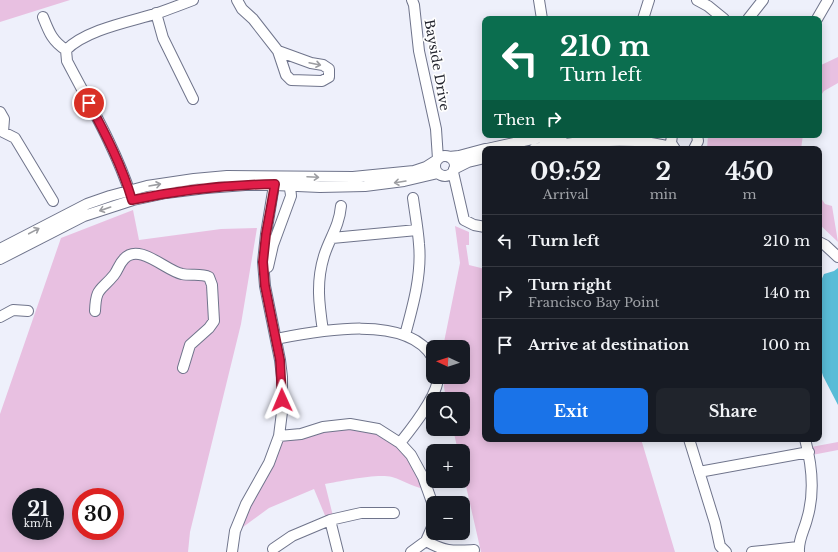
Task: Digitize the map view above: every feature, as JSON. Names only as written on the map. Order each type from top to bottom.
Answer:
[{"type":"street","points":[[66,50],[72,44],[107,27],[156,13],[193,0]]},
{"type":"street","points":[[237,0],[242,9],[278,51],[286,75],[291,80],[322,81],[329,77],[329,69],[324,66],[278,51]]},
{"type":"street","points":[[242,0],[251,10],[253,20]]},
{"type":"street","points":[[539,0],[542,16]]},
{"type":"street","points":[[644,16],[649,0]]},
{"type":"street","points":[[697,0],[708,6],[720,16]]},
{"type":"street","points":[[750,16],[763,0]]},
{"type":"street","points":[[819,16],[828,0]]},
{"type":"street","name":"Bayside Drive","points":[[414,2],[419,51],[443,158],[435,165],[447,172]]},
{"type":"street","points":[[156,13],[163,38],[192,99]]},
{"type":"street","points":[[43,17],[52,38],[58,45],[66,50]]},
{"type":"street","points":[[66,50],[67,61],[112,146],[131,195]]},
{"type":"street","points":[[0,112],[4,119],[2,136],[15,138],[53,201]]},
{"type":"street","points":[[500,146],[537,138]]},
{"type":"street","points":[[548,146],[637,141],[663,146]]},
{"type":"street","points":[[0,259],[84,216],[131,195],[170,182],[211,177],[289,180],[375,175],[420,169],[443,158],[459,156],[482,150]]},
{"type":"street","points":[[443,158],[454,163],[447,172]]},
{"type":"street","points":[[289,180],[320,188],[365,186],[404,181],[447,172],[468,162],[482,159]]},
{"type":"street","points":[[447,172],[458,198],[464,220],[474,225],[482,226]]},
{"type":"street","points":[[232,552],[235,531],[246,504],[269,463],[279,436],[282,412],[282,377],[265,286],[263,262],[275,180]]},
{"type":"street","points":[[265,286],[273,245],[288,207],[291,192],[289,180]]},
{"type":"street","points":[[0,249],[72,212],[110,196],[131,195]]},
{"type":"street","points":[[405,335],[414,303],[419,263],[420,244],[413,198]]},
{"type":"street","points":[[271,203],[275,207],[288,207]]},
{"type":"street","points":[[323,331],[318,297],[319,278],[324,256],[339,220],[341,206]]},
{"type":"street","points":[[332,238],[417,230]]},
{"type":"street","points":[[822,244],[838,257]]},
{"type":"street","points":[[95,311],[97,294],[115,274],[124,259],[132,255],[144,255],[181,274],[203,275],[209,277],[212,285],[214,322],[190,345],[184,368]]},
{"type":"street","points":[[0,317],[13,310],[28,311]]},
{"type":"street","points":[[276,339],[350,328],[383,330],[405,335],[422,345],[426,350]]},
{"type":"street","points":[[400,443],[411,430],[435,393],[437,384]]},
{"type":"street","points":[[279,436],[302,434],[324,427],[350,424],[378,429],[400,443],[411,454],[423,477],[430,496]]},
{"type":"street","points":[[690,442],[722,551]]},
{"type":"street","points":[[752,552],[801,550],[800,538],[807,519],[812,494],[811,466],[806,442]]},
{"type":"street","points":[[699,472],[808,452]]},
{"type":"street","points":[[273,549],[292,536],[330,520],[361,513],[394,513]]},
{"type":"street","points":[[330,520],[338,552]]},
{"type":"street","points":[[411,552],[426,541],[437,548],[452,551],[474,550]]},
{"type":"shaded area","points":[[0,0],[70,0],[0,22]]},
{"type":"shaded area","points":[[838,57],[838,83],[824,91],[822,94],[822,65]]},
{"type":"shaded area","points":[[708,138],[803,138],[801,146],[707,146]]},
{"type":"shaded area","points":[[822,200],[825,204],[832,206],[838,242],[822,227]]},
{"type":"shaded area","points":[[133,210],[139,240],[221,229],[257,228],[241,324],[190,532],[188,552],[0,552],[0,414],[61,238]]},
{"type":"shaded area","points":[[455,226],[469,232],[469,245],[466,245],[469,265],[482,268],[482,442],[642,442],[675,552],[481,552],[470,504],[470,496],[468,496],[466,488],[470,488],[470,444],[456,444],[455,436],[470,436],[470,392],[445,392],[444,387],[444,384],[470,384],[470,340],[444,340],[460,263]]},
{"type":"shaded area","points":[[379,425],[407,442],[426,472],[426,488],[433,489],[422,489],[386,476],[359,478],[325,484],[333,516],[326,518],[314,489],[269,508],[238,529],[280,430],[301,431]]},
{"type":"shaded area","points":[[838,442],[838,450],[812,455],[811,447]]},
{"type":"water","points":[[838,268],[838,405],[822,373],[822,278],[824,274]]},
{"type":"route","points":[[89,103],[112,146],[125,177],[132,200],[185,190],[275,184],[266,234],[263,262],[265,286],[280,360],[282,400]]}]
